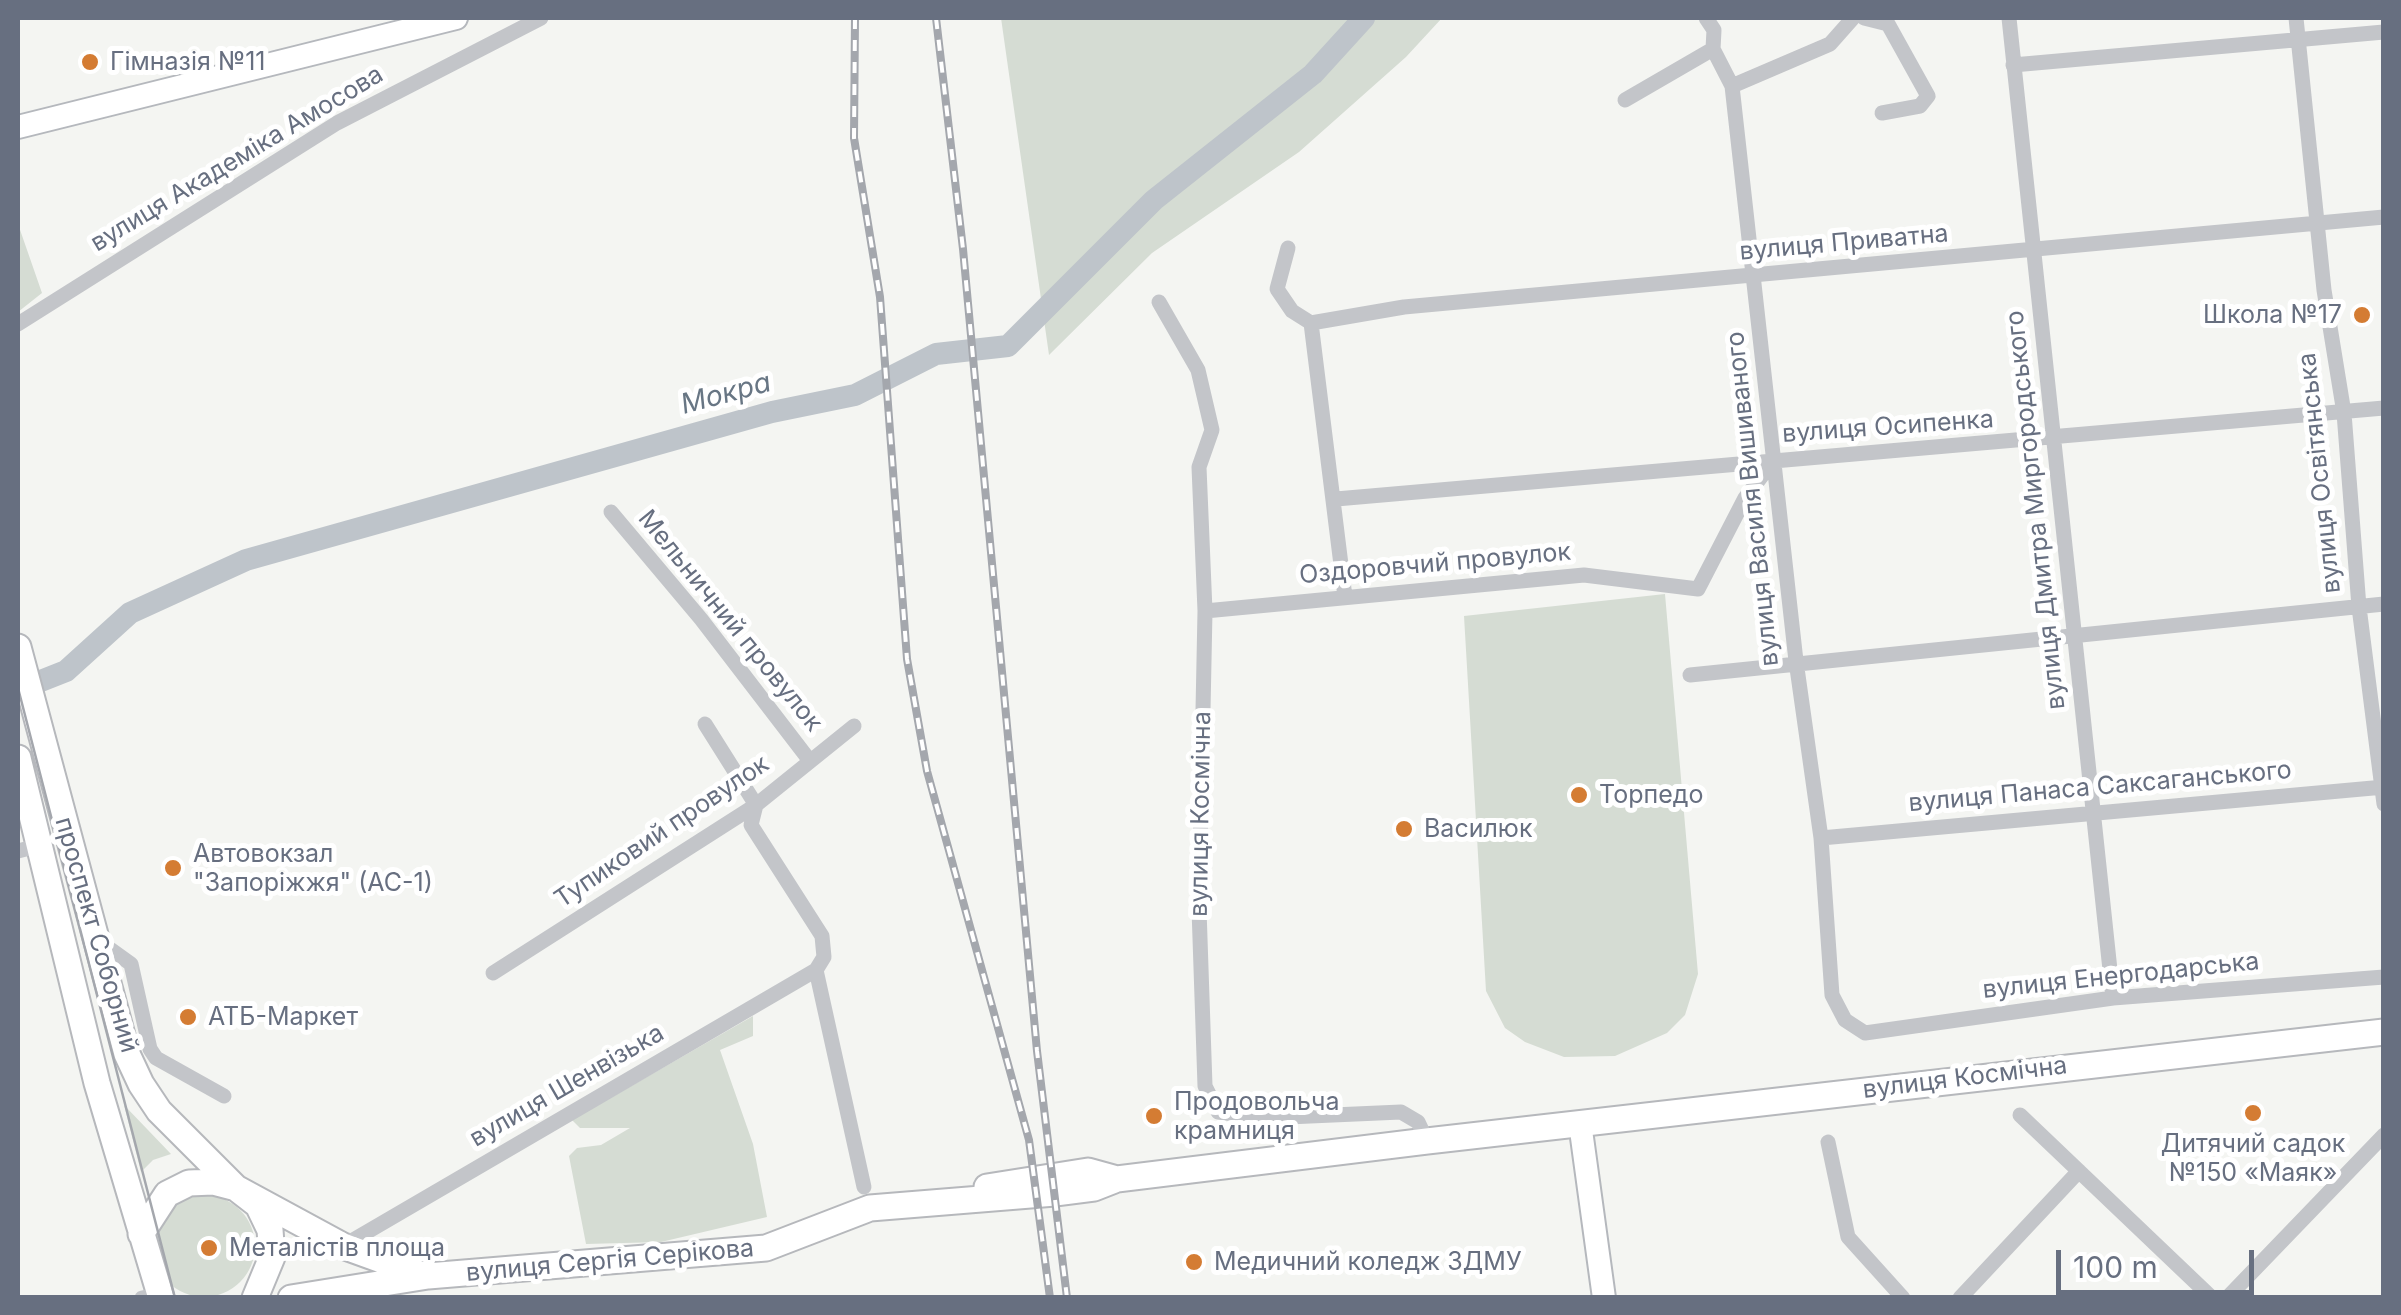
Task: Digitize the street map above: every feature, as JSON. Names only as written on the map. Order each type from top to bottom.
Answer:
[{"type":"main road","name":"проспект Соборний","points":[[18,648],[127,1054],[159,1110],[236,1188]]},
{"type":"main road","name":"проспект Соборний","points":[[18,758],[29,848],[141,1234],[155,1297]]},
{"type":"main road","name":"вулиця Космічна","points":[[1053,1184],[2384,1032]]},
{"type":"main road","points":[[141,1234],[167,1194],[189,1183],[213,1182],[236,1188],[258,1206],[270,1230],[272,1257],[254,1298]]},
{"type":"main road","name":"вулиця Сергія Серікова","points":[[291,1298],[428,1276],[766,1248],[870,1208],[1053,1184]]},
{"type":"main road","name":"вулиця Сергія Серікова","points":[[236,1188],[342,1246],[428,1276]]},
{"type":"street","points":[[18,127],[456,18]]},
{"type":"street","name":"вулиця Академіка Амосова","points":[[18,324],[336,123],[540,18]]},
{"type":"street","points":[[1706,18],[1714,30],[1713,50],[1732,86],[1830,44],[1853,18]]},
{"type":"street","points":[[1864,18],[1888,24],[1928,96],[1920,106],[1882,112]]},
{"type":"street","name":"вулиця Дмитра Миргородського","points":[[2009,18],[2113,998]]},
{"type":"street","name":"вулиця Освітянська","points":[[2296,18],[2344,413],[2359,607],[2383,793]]},
{"type":"street","points":[[2013,65],[2384,32]]},
{"type":"street","points":[[1625,100],[1713,50]]},
{"type":"street","name":"вулиця Василя Вишиваного","points":[[1732,86],[1796,661],[1821,838],[1832,995],[1845,1020],[1864,1033]]},
{"type":"street","name":"вулиця Приватна","points":[[1311,323],[1404,307],[2384,217]]},
{"type":"street","points":[[1288,248],[1277,288],[1292,312],[1311,323],[1336,499],[1345,597]]},
{"type":"street","name":"вулиця Космічна","points":[[1160,302],[1198,370],[1212,430],[1200,467],[1206,611],[1199,909],[1204,1086],[1218,1112],[1265,1118],[1401,1112],[1418,1122],[1427,1141]]},
{"type":"street","name":"вулиця Осипенка","points":[[1336,499],[2051,440],[2384,408]]},
{"type":"street","name":"Оздоровчий провулок","points":[[1206,611],[1584,575],[1698,589],[1745,498],[1774,460]]},
{"type":"street","name":"Мельничний провулок","points":[[610,512],[701,619],[810,761]]},
{"type":"street","points":[[1690,675],[1796,661],[2384,604]]},
{"type":"street","points":[[706,724],[756,805],[751,825],[822,936],[824,957],[816,970],[864,1187]]},
{"type":"street","name":"Тупиковий провулок","points":[[492,973],[756,805],[854,726]]},
{"type":"street","name":"вулиця Панаса Саксаганського","points":[[1821,838],[2093,812],[2383,793]]},
{"type":"street","points":[[99,942],[131,964],[150,1049],[156,1058],[224,1096]]},
{"type":"street","name":"вулиця Шенвізька","points":[[342,1246],[816,970]]},
{"type":"street","name":"вулиця Енергодарська","points":[[1864,1033],[2113,998],[2384,976]]},
{"type":"street","points":[[2020,1115],[2212,1298]]},
{"type":"street","points":[[1580,1123],[1604,1298]]},
{"type":"street","points":[[2227,1298],[2384,1135]]},
{"type":"street","points":[[1828,1142],[1848,1237],[1903,1298]]},
{"type":"street","points":[[1960,1298],[2079,1171]]},
{"type":"shaded area","points":[[1001,18],[1442,18],[1406,57],[1299,152],[1152,253],[1049,355]]},
{"type":"shaded area","points":[[18,224],[42,293],[18,312]]},
{"type":"shaded area","name":"Торпедо","points":[[1665,594],[1698,974],[1685,1015],[1667,1033],[1615,1056],[1564,1057],[1525,1042],[1505,1028],[1486,991],[1464,616]]},
{"type":"shaded area","points":[[753,1016],[753,1036],[720,1050],[753,1144],[767,1217],[661,1242],[586,1244],[569,1156],[577,1148],[601,1145],[630,1128],[580,1128],[572,1120]]},
{"type":"shaded area","points":[[124,1105],[171,1154],[153,1160],[141,1172]]},
{"type":"shaded area","points":[[204,1195],[223,1199],[240,1210],[251,1227],[255,1246],[251,1265],[240,1282],[223,1293],[204,1297],[185,1293],[168,1282],[157,1265],[153,1246],[157,1227],[168,1210],[185,1199]]},
{"type":"waterway","name":"Мокра","points":[[18,690],[66,671],[130,613],[246,560],[772,412],[855,395],[936,354],[1008,346],[1154,200],[1313,74],[1364,18]]},
{"type":"tram line","points":[[18,688],[175,1298]]},
{"type":"railway","points":[[855,18],[854,138],[880,297],[907,659],[927,771],[1029,1140],[1050,1298]]},
{"type":"railway","points":[[936,18],[963,249],[1037,1051],[1067,1298]]},
{"type":"place","name":"Гімназія №11","points":[[90,62]]},
{"type":"place","name":"Школа №17","points":[[2362,315]]},
{"type":"place","name":"Торпедо","points":[[1579,795]]},
{"type":"place","name":"Василюк","points":[[1404,829]]},
{"type":"place","name":"Автовокзал \"Запоріжжя\" (АС-1)","points":[[173,868]]},
{"type":"place","name":"АТБ-Маркет","points":[[188,1017]]},
{"type":"place","name":"Дитячий садок №150 «Маяк»","points":[[2253,1113]]},
{"type":"place","name":"Продовольча крамниця","points":[[1154,1116]]},
{"type":"place","name":"Металістів площа","points":[[209,1248]]},
{"type":"place","name":"Медичний коледж ЗДМУ","points":[[1194,1262]]}]
